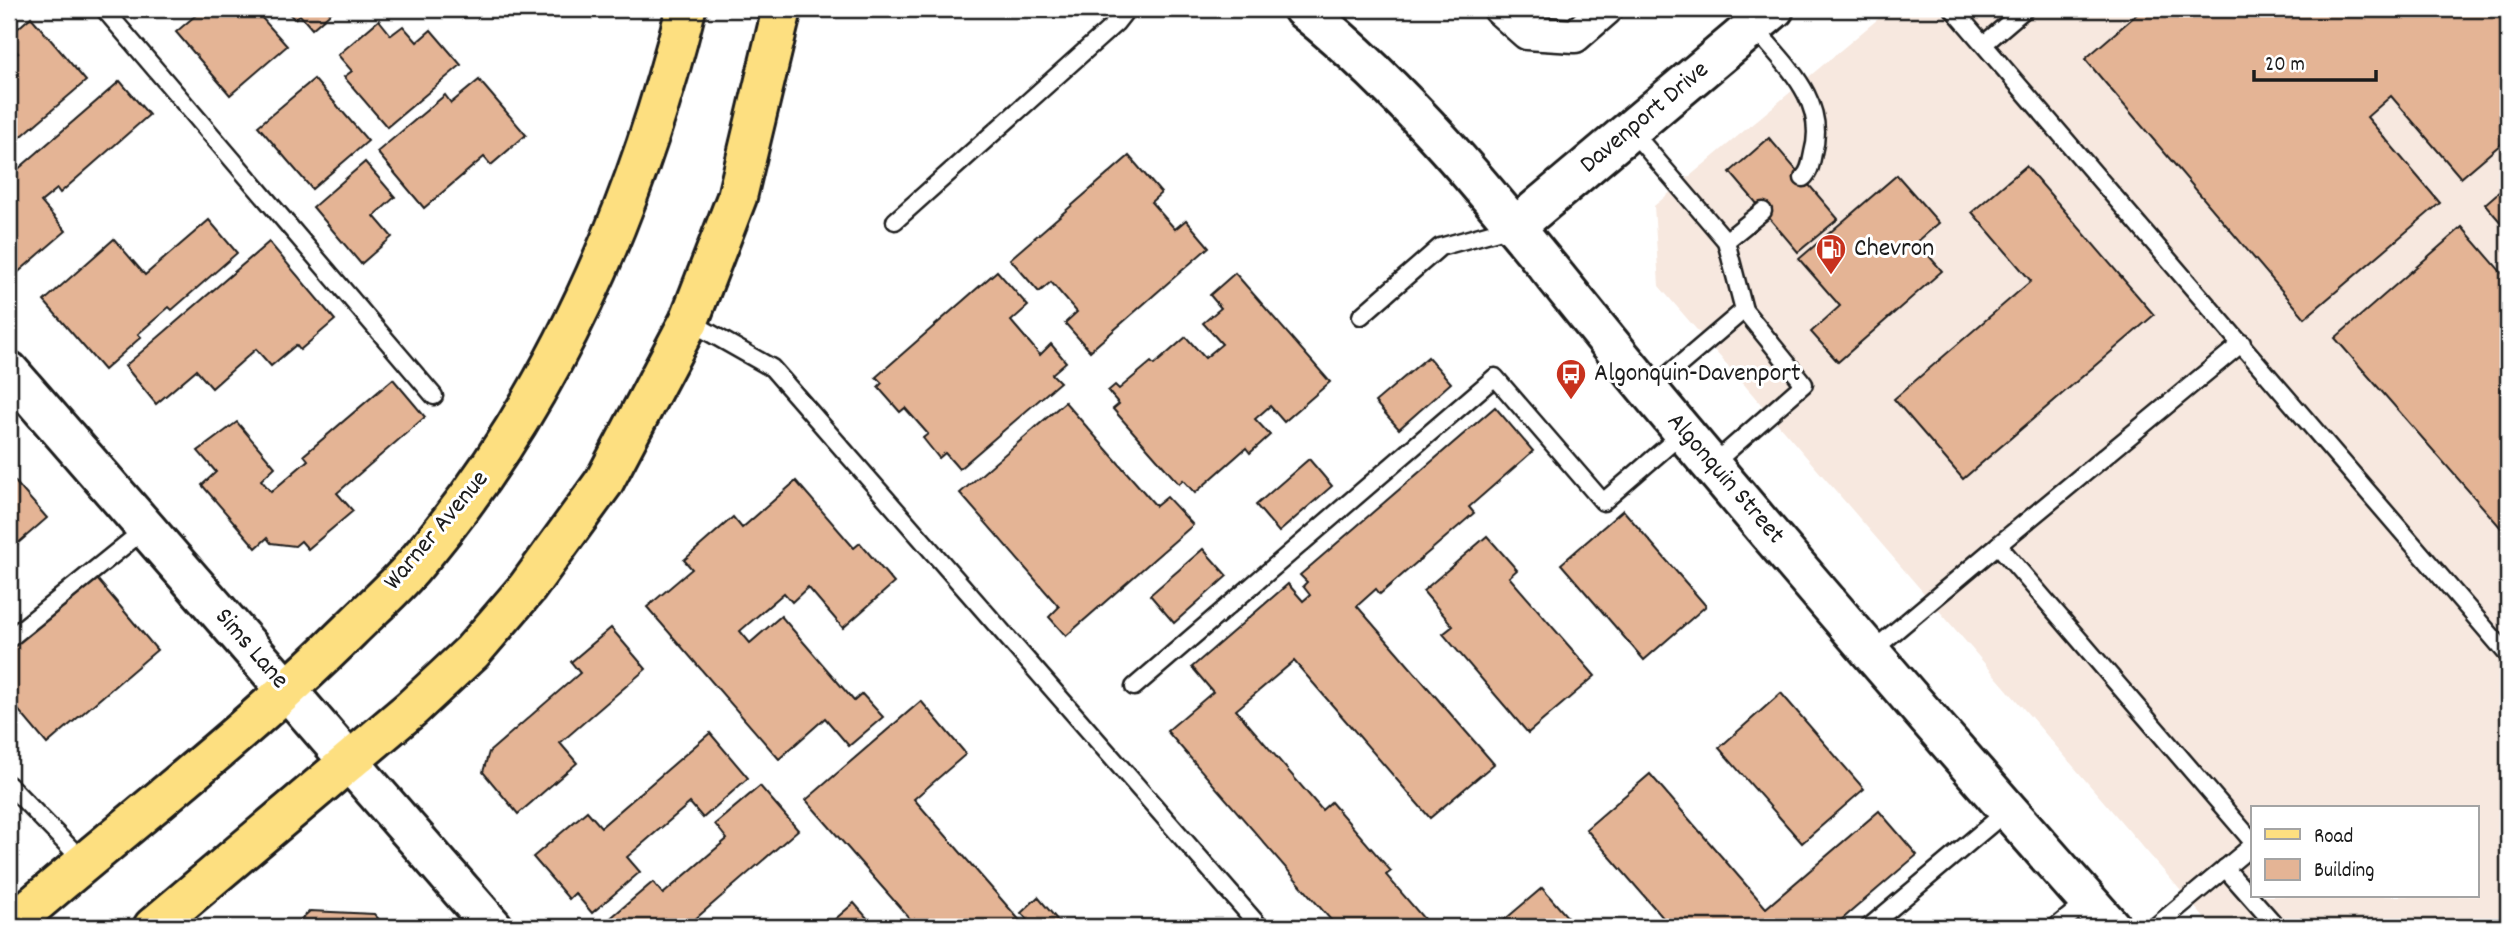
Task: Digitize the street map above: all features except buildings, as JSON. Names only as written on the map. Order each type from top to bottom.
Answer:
[{"type":"main road","name":"Warner Avenue","points":[[9,926],[288,692],[412,568],[498,457],[531,406],[610,247],[648,143],[687,9]]},
{"type":"main road","points":[[153,927],[348,762],[472,652],[527,588],[604,482],[689,321],[737,197],[782,9]]},
{"type":"main road","name":"Algonquin Street","points":[[1303,9],[1342,40],[1415,113],[1515,227],[1684,432],[2100,914]]},
{"type":"main road","name":"Davenport Drive","points":[[1515,227],[1764,18]]},
{"type":"main road","name":"Sims Lane","points":[[9,371],[493,927]]},
{"type":"street","points":[[1500,9],[1527,33],[1575,36],[1606,9]]},
{"type":"lane","points":[[104,9],[434,396]]},
{"type":"lane","points":[[895,221],[1116,23],[1127,9]]},
{"type":"lane","points":[[1953,9],[2508,654]]},
{"type":"lane","points":[[1984,44],[2025,9]]},
{"type":"lane","points":[[1764,18],[1810,96],[1817,138],[1808,173],[1803,178]]},
{"type":"lane","points":[[1631,130],[1726,241],[1744,310],[1804,384],[1713,464]]},
{"type":"lane","points":[[1726,241],[1763,211]]},
{"type":"lane","points":[[1361,316],[1440,247],[1515,227]]},
{"type":"lane","points":[[1649,391],[1744,310]]},
{"type":"lane","points":[[689,321],[772,368],[1260,927]]},
{"type":"lane","points":[[1872,651],[2242,343]]},
{"type":"lane","points":[[1134,687],[1495,377],[1603,502],[1684,432]]},
{"type":"lane","points":[[9,639],[145,529]]},
{"type":"lane","points":[[1998,545],[2251,841]]},
{"type":"lane","points":[[9,785],[84,862]]},
{"type":"lane","points":[[1868,927],[2010,809]]},
{"type":"lane","points":[[2155,927],[2251,845]]},
{"type":"lane","points":[[2225,868],[2251,898]]},
{"type":"lane","points":[[2251,898],[2277,927]]},
{"type":"lane","points":[[2056,927],[2100,914]]},
{"type":"shaded area","points":[[1890,9],[2508,9],[2508,927],[2212,927],[1659,286],[1654,206]]},
{"type":"place","name":"Chevron","points":[[1831,276]]},
{"type":"place","name":"Algonquin-Davenport","points":[[1571,401]]}]
